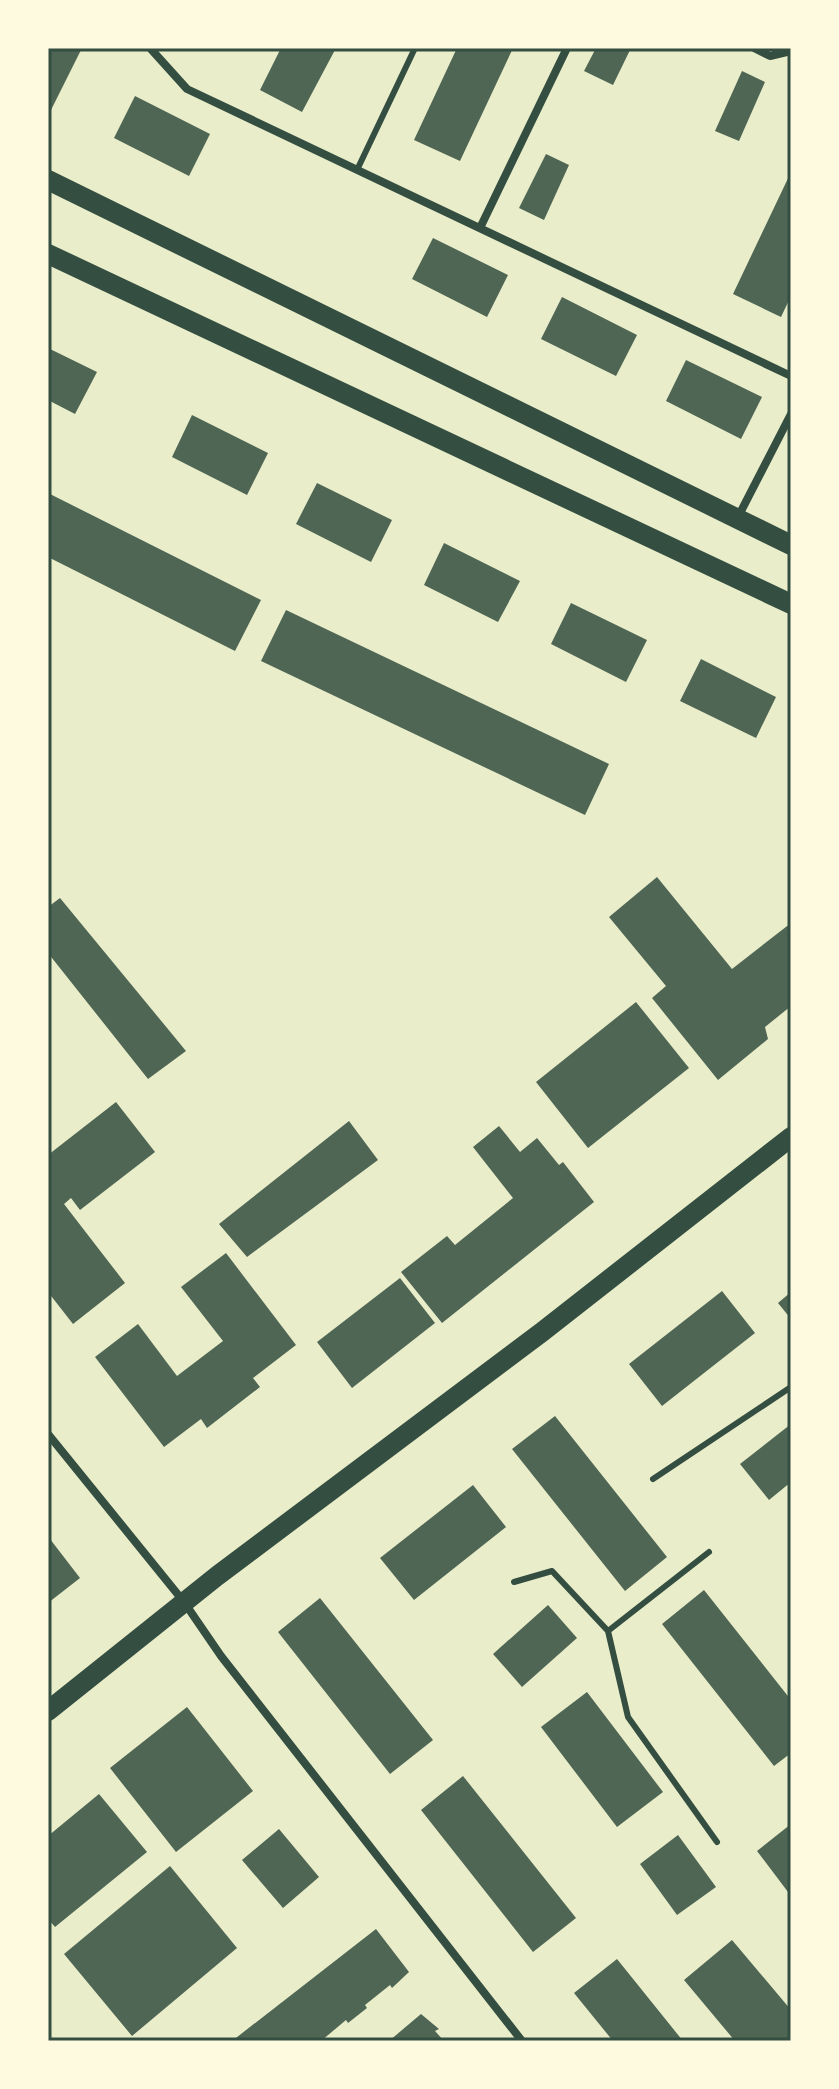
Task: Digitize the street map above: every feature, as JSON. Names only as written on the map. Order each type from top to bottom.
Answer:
[{"type":"main road","points":[[48,180],[791,545]]},
{"type":"main road","points":[[48,254],[791,604]]},
{"type":"main road","points":[[48,1711],[184,1602],[542,1332],[791,1137]]},
{"type":"street","points":[[150,48],[187,89],[791,376]]},
{"type":"street","points":[[480,228],[567,48]]},
{"type":"street","points":[[754,48],[770,56],[791,51]]},
{"type":"street","points":[[737,519],[791,414]]},
{"type":"street","points":[[48,1434],[184,1602],[221,1656],[522,2041]]},
{"type":"lane","points":[[357,170],[415,48]]},
{"type":"lane","points":[[653,1479],[791,1387]]},
{"type":"lane","points":[[608,1631],[709,1552]]},
{"type":"lane","points":[[514,1582],[552,1571],[608,1631],[628,1717],[717,1842]]},
{"type":"building","points":[[48,48],[82,48],[51,110],[48,108]]},
{"type":"building","points":[[281,48],[336,48],[302,112],[260,90]]},
{"type":"building","points":[[457,48],[513,48],[460,161],[414,140]]},
{"type":"building","points":[[596,48],[631,48],[613,85],[584,71]]},
{"type":"building","points":[[742,71],[765,82],[739,141],[715,131]]},
{"type":"building","points":[[135,96],[210,134],[189,176],[114,138]]},
{"type":"building","points":[[546,154],[569,165],[544,220],[519,208]]},
{"type":"building","points":[[791,172],[791,296],[781,317],[733,294]]},
{"type":"building","points":[[433,238],[508,275],[487,317],[412,279]]},
{"type":"building","points":[[562,297],[637,335],[616,376],[541,339]]},
{"type":"building","points":[[48,348],[97,372],[75,414],[48,400]]},
{"type":"building","points":[[686,360],[762,397],[741,439],[666,401]]},
{"type":"building","points":[[192,415],[268,453],[247,495],[172,457]]},
{"type":"building","points":[[317,483],[392,520],[371,562],[296,524]]},
{"type":"building","points":[[48,493],[261,600],[235,651],[48,557]]},
{"type":"building","points":[[444,543],[520,581],[498,622],[424,585]]},
{"type":"building","points":[[571,603],[647,640],[626,682],[551,644]]},
{"type":"building","points":[[286,610],[609,764],[585,815],[261,661]]},
{"type":"building","points":[[701,659],[776,697],[756,738],[680,701]]},
{"type":"building","points":[[657,877],[732,969],[791,923],[791,1006],[765,1027],[768,1039],[718,1080],[652,998],[666,986],[609,917]]},
{"type":"building","points":[[60,898],[186,1051],[148,1079],[48,953],[48,907]]},
{"type":"building","points":[[636,1002],[689,1068],[588,1148],[536,1082]]},
{"type":"building","points":[[116,1102],[155,1152],[80,1210],[71,1198],[64,1204],[125,1283],[73,1324],[48,1292],[48,1155]]},
{"type":"building","points":[[349,1121],[378,1160],[247,1257],[219,1224]]},
{"type":"building","points":[[499,1126],[520,1152],[537,1138],[559,1165],[563,1162],[594,1202],[442,1323],[401,1272],[447,1236],[455,1245],[513,1198],[473,1147]]},
{"type":"building","points":[[226,1253],[296,1345],[253,1378],[260,1387],[207,1428],[201,1419],[164,1447],[95,1357],[138,1324],[177,1376],[223,1341],[181,1287]]},
{"type":"building","points":[[400,1278],[435,1323],[352,1388],[317,1342]]},
{"type":"building","points":[[722,1291],[755,1333],[662,1406],[629,1364]]},
{"type":"building","points":[[791,1292],[791,1319],[778,1303]]},
{"type":"building","points":[[555,1416],[667,1557],[625,1591],[512,1449]]},
{"type":"building","points":[[791,1424],[791,1482],[769,1500],[740,1464]]},
{"type":"building","points":[[473,1485],[506,1527],[414,1600],[380,1558]]},
{"type":"building","points":[[48,1540],[80,1578],[48,1603]]},
{"type":"building","points":[[704,1590],[791,1700],[791,1753],[774,1766],[662,1624]]},
{"type":"building","points":[[320,1598],[433,1740],[390,1774],[278,1632]]},
{"type":"building","points":[[548,1605],[577,1638],[522,1687],[493,1654]]},
{"type":"building","points":[[587,1692],[663,1792],[617,1827],[541,1727]]},
{"type":"building","points":[[187,1707],[253,1791],[176,1852],[110,1768]]},
{"type":"building","points":[[463,1776],[576,1918],[533,1952],[421,1810]]},
{"type":"building","points":[[99,1794],[147,1852],[55,1927],[48,1919],[48,1836]]},
{"type":"building","points":[[791,1824],[791,1896],[757,1851]]},
{"type":"building","points":[[279,1829],[319,1877],[283,1908],[242,1860]]},
{"type":"building","points":[[678,1835],[716,1887],[677,1915],[640,1864]]},
{"type":"building","points":[[170,1866],[237,1948],[132,2036],[64,1954]]},
{"type":"building","points":[[376,1929],[409,1972],[392,1988],[390,1985],[365,2005],[367,2008],[348,2023],[346,2020],[321,2041],[232,2041]]},
{"type":"building","points":[[732,1940],[791,2010],[791,2041],[735,2041],[684,1980]]},
{"type":"building","points":[[617,1959],[683,2041],[613,2041],[574,1993]]},
{"type":"building","points":[[421,2014],[439,2029],[435,2031],[444,2041],[389,2041]]}]
